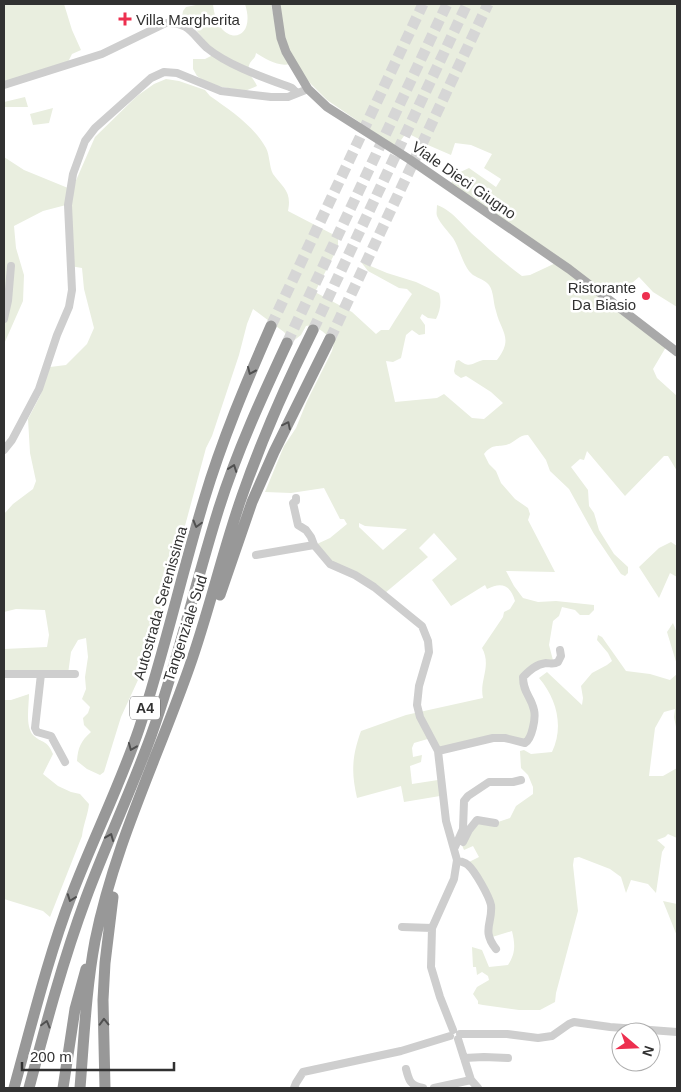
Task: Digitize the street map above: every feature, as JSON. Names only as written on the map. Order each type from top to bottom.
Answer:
[{"type":"highway","name":"Autostrada Serenissima","points":[[14,1088],[48,968],[72,895],[138,732],[162,655],[216,462],[247,380],[271,326]]},
{"type":"highway","name":"Tangenziale Sud","points":[[80,1088],[95,942],[116,864],[190,667],[242,497],[262,442],[282,394],[313,330]]},
{"type":"highway","name":"Tangenziale Sud","points":[[87,1088],[98,964],[113,897],[134,831],[196,670],[252,502],[274,452],[330,339]]},
{"type":"highway","name":"Autostrada Serenissima","points":[[29,1088],[60,973],[74,930],[150,737],[175,663],[222,498],[245,436],[287,343]]},
{"type":"highway","points":[[105,1088],[105,963],[113,897]]},
{"type":"highway","points":[[63,1088],[83,975],[95,942]]},
{"type":"main road","name":"Viale Dieci Giugno","points":[[276,4],[281,38],[286,52],[308,89],[327,107],[410,159],[569,269],[677,352]]},
{"type":"street","points":[[4,85],[102,54],[166,23],[175,23],[185,25],[208,48],[226,60],[292,88],[297,93]]},
{"type":"street","points":[[4,450],[12,440],[39,389],[57,335],[69,307],[72,290],[68,205],[73,174],[86,141],[95,128],[151,78],[164,72],[177,73],[222,91],[282,98],[308,89]]},
{"type":"street","points":[[4,318],[8,301],[11,266]]},
{"type":"street","points":[[296,498],[296,501],[293,502],[298,524],[306,530],[314,545],[330,564],[355,575],[374,587],[422,626],[428,642],[429,652],[419,686],[417,705],[420,717],[438,751],[446,821],[455,847],[457,860],[454,879],[432,928],[431,966],[440,998],[472,1080],[478,1088]]},
{"type":"street","points":[[256,555],[314,545]]},
{"type":"street","points":[[438,751],[492,738],[505,738],[525,743],[528,741],[534,711],[523,687],[523,677],[531,669],[544,663],[554,664],[558,662],[561,656],[560,650]]},
{"type":"street","points":[[4,674],[76,674]]},
{"type":"street","points":[[41,674],[35,728],[37,732],[51,736],[65,762]]},
{"type":"street","points":[[455,847],[463,829],[464,802],[468,796],[489,782],[521,780]]},
{"type":"street","points":[[455,847],[464,842],[469,830],[477,820],[495,823]]},
{"type":"street","points":[[457,860],[467,863],[475,873],[489,900],[491,907],[488,933],[491,943],[496,949]]},
{"type":"street","points":[[402,927],[432,928]]},
{"type":"street","points":[[294,1088],[303,1072],[401,1051],[455,1035],[507,1034],[538,1038],[552,1036],[574,1022],[677,1032]]},
{"type":"street","points":[[464,1058],[484,1056],[508,1058]]},
{"type":"street","points":[[406,1069],[409,1080],[414,1086],[423,1088]]},
{"type":"street","points":[[434,1088],[472,1080]]},
{"type":"shaded area","points":[[4,4],[64,4],[72,30],[81,50],[72,54],[68,62],[4,84]]},
{"type":"shaded area","points":[[213,4],[216,18],[222,28],[228,34],[235,36],[242,33],[246,27],[248,17],[245,4],[271,4],[278,38],[290,64],[277,63],[256,53],[250,63],[249,70],[257,86],[245,91],[211,85],[197,76],[193,69],[193,59],[205,59],[213,55],[200,34],[182,17],[186,7]]},
{"type":"shaded area","points":[[278,4],[677,4],[677,307],[653,292],[639,277],[632,283],[601,285],[593,291],[666,347],[653,369],[657,378],[677,396],[677,471],[668,456],[664,456],[625,496],[587,451],[584,460],[580,459],[571,467],[588,490],[589,506],[594,513],[599,530],[614,554],[628,567],[628,573],[625,576],[621,574],[594,534],[569,489],[550,471],[546,460],[528,435],[522,436],[506,445],[492,447],[484,454],[489,464],[496,471],[501,483],[515,499],[528,508],[530,514],[528,520],[555,572],[506,571],[514,586],[523,598],[538,602],[556,601],[594,605],[594,610],[589,615],[580,615],[575,610],[562,607],[559,616],[553,621],[549,645],[554,664],[546,663],[523,677],[534,711],[529,741],[505,738],[438,751],[431,738],[414,743],[412,748],[413,757],[422,755],[421,762],[410,766],[412,784],[438,780],[440,796],[404,802],[401,786],[357,798],[353,764],[361,731],[406,715],[483,698],[482,691],[486,661],[482,648],[503,617],[504,612],[510,609],[515,601],[513,595],[504,586],[501,585],[487,589],[485,585],[451,606],[432,580],[457,559],[434,533],[419,548],[428,557],[385,593],[334,564],[317,544],[330,538],[347,524],[344,519],[340,519],[324,488],[291,493],[265,492],[284,446],[296,428],[334,343],[322,331],[310,326],[306,326],[301,335],[292,342],[284,332],[253,309],[212,436],[206,448],[165,600],[163,599],[149,656],[121,717],[104,772],[100,775],[87,769],[77,761],[81,745],[91,732],[84,725],[83,718],[88,713],[90,707],[82,699],[86,689],[85,677],[88,657],[86,638],[78,640],[71,652],[68,674],[4,674],[4,649],[47,647],[49,635],[45,610],[16,609],[4,612],[4,514],[13,504],[33,489],[36,481],[30,453],[28,419],[40,396],[50,367],[66,365],[87,344],[94,328],[84,289],[82,268],[70,266],[68,235],[74,185],[95,137],[137,96],[154,84],[166,79],[179,81],[205,90],[210,96],[241,119],[255,132],[266,148],[273,174],[288,194],[288,211],[338,237],[338,247],[315,292],[352,312],[376,334],[381,330],[389,330],[412,294],[407,289],[399,288],[368,271],[361,262],[416,282],[439,293],[440,306],[436,319],[428,318],[422,314],[420,318],[425,325],[425,334],[419,335],[412,330],[406,335],[401,358],[393,362],[386,361],[395,402],[437,398],[444,394],[472,418],[484,419],[503,403],[491,392],[466,376],[461,378],[454,371],[456,361],[459,360],[469,365],[483,360],[497,360],[505,346],[505,335],[498,318],[491,288],[486,282],[470,272],[453,238],[437,216],[437,205],[449,211],[474,236],[522,276],[530,275],[560,261],[450,185],[456,174],[469,168],[496,187],[501,179],[484,168],[492,154],[471,145],[455,143],[451,155],[421,142],[421,140],[411,135],[404,136],[396,147],[327,100],[308,81],[286,47]],"holes":[[[359,523],[365,526],[407,529],[383,550],[359,527]]]},
{"type":"shaded area","points":[[25,97],[28,107],[4,107],[4,102]]},
{"type":"shaded area","points":[[53,108],[49,123],[33,125],[30,114]]},
{"type":"shaded area","points":[[4,157],[24,170],[68,188],[66,205],[43,211],[14,226],[16,248],[24,275],[23,301],[4,344]]},
{"type":"shaded area","points":[[671,542],[677,546],[677,577],[670,573],[659,598],[639,567],[659,548]]},
{"type":"shaded area","points":[[673,623],[677,633],[677,665],[667,632]]},
{"type":"shaded area","points":[[598,635],[602,637],[626,671],[650,674],[670,680],[677,674],[677,732],[674,717],[675,709],[664,712],[655,728],[649,776],[663,776],[677,768],[677,838],[668,834],[657,840],[665,847],[662,852],[656,893],[648,884],[631,880],[626,893],[621,877],[610,869],[579,857],[574,858],[573,865],[578,911],[555,1002],[540,1010],[519,1010],[478,1004],[473,994],[477,987],[489,980],[488,976],[482,972],[477,975],[476,967],[473,967],[472,947],[482,950],[489,967],[508,965],[514,952],[514,940],[512,931],[489,938],[491,907],[467,863],[479,857],[473,846],[464,850],[461,843],[477,820],[495,823],[510,818],[516,806],[533,794],[533,787],[528,775],[521,768],[520,751],[524,750],[531,754],[552,752],[558,733],[557,714],[554,704],[539,678],[547,672],[582,705],[581,686],[592,673],[612,661],[597,640]]},
{"type":"shaded area","points":[[29,694],[28,721],[31,731],[36,738],[49,746],[53,754],[43,774],[58,786],[80,794],[89,804],[82,836],[50,917],[43,911],[4,899],[4,700],[11,700]]},
{"type":"shaded area","points":[[663,901],[677,904],[677,936]]},
{"type":"tunnel","points":[[271,326],[423,4]]},
{"type":"tunnel","points":[[287,343],[447,4]]},
{"type":"tunnel","points":[[313,330],[467,4]]},
{"type":"tunnel","points":[[330,339],[488,4]]},
{"type":"place","name":"Villa Margherita","points":[[125,19]]},
{"type":"place","name":"Ristorante Da Biasio","points":[[646,296]]}]
